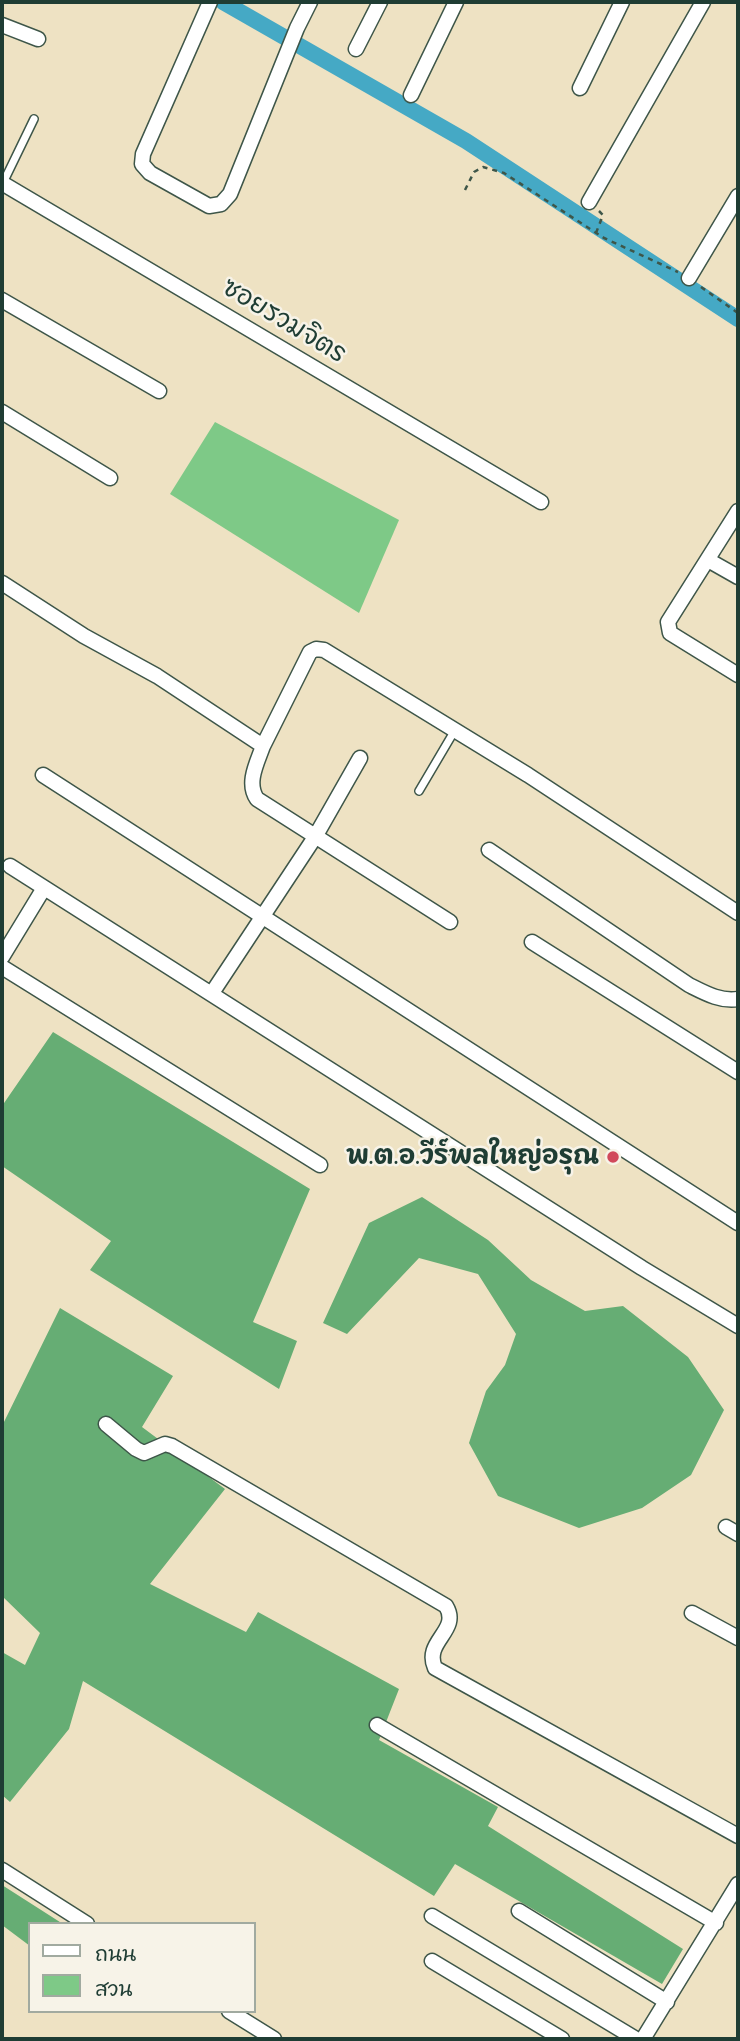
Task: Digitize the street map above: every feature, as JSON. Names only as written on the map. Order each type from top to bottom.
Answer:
[{"type":"street","points":[[209,6],[143,154],[142,164],[150,173],[209,206],[221,204],[230,194],[296,28],[310,2]]},
{"type":"street","points":[[356,49],[380,2]]},
{"type":"street","points":[[411,96],[456,2]]},
{"type":"street","points":[[580,88],[622,2]]},
{"type":"street","points":[[589,202],[703,2]]},
{"type":"street","points":[[2,25],[38,39]]},
{"type":"street","name":"ซอยรวมจิตร","points":[[2,184],[541,502]]},
{"type":"street","points":[[689,278],[738,195]]},
{"type":"street","points":[[2,300],[159,391]]},
{"type":"street","points":[[2,412],[110,478]]},
{"type":"street","points":[[738,511],[668,622],[670,633],[738,675]]},
{"type":"street","points":[[708,560],[738,577]]},
{"type":"street","points":[[2,583],[84,636],[157,676],[263,746]]},
{"type":"street","points":[[450,922],[314,837],[257,799],[252,792],[251,784],[263,746],[310,652],[316,649],[324,650],[527,775],[738,912]]},
{"type":"street","points":[[212,993],[314,837],[360,758]]},
{"type":"street","points":[[43,775],[738,1223]]},
{"type":"street","points":[[489,850],[689,985],[711,996],[738,999]]},
{"type":"street","points":[[10,866],[738,1326]]},
{"type":"street","points":[[2,957],[44,888]]},
{"type":"street","points":[[533,943],[738,1072]]},
{"type":"street","points":[[2,967],[320,1164]]},
{"type":"street","points":[[106,1424],[144,1453],[159,1445],[172,1446],[446,1606],[450,1622],[432,1651],[431,1660],[435,1668],[738,1836]]},
{"type":"street","points":[[692,1613],[738,1638]]},
{"type":"street","points":[[377,1725],[716,1923]]},
{"type":"street","points":[[2,1870],[84,1922]]},
{"type":"street","points":[[643,2039],[738,1884]]},
{"type":"street","points":[[519,1911],[667,2002]]},
{"type":"street","points":[[432,1916],[636,2039]]},
{"type":"street","points":[[432,1961],[562,2039]]},
{"type":"street","points":[[232,2013],[274,2039]]},
{"type":"lane","points":[[2,184],[34,119]]},
{"type":"lane","points":[[419,791],[455,730]]},
{"type":"path","points":[[465,190],[474,172],[483,167],[504,173],[596,233],[689,278],[738,313]]},
{"type":"path","points":[[589,202],[603,215],[596,233]]},
{"type":"green space","points":[[215,422],[399,520],[359,613],[170,494]]},
{"type":"green space","points":[[53,1032],[310,1189],[253,1322],[297,1341],[279,1389],[90,1270],[111,1241],[2,1166],[2,1106]]},
{"type":"green space","points":[[422,1197],[488,1240],[531,1280],[585,1311],[623,1306],[688,1357],[724,1410],[691,1475],[642,1508],[579,1528],[498,1496],[469,1443],[486,1391],[505,1365],[516,1334],[478,1274],[419,1258],[347,1334],[323,1323],[369,1223]]},
{"type":"green space","points":[[60,1308],[173,1376],[142,1427],[225,1489],[150,1584],[246,1632],[258,1612],[399,1689],[379,1740],[498,1807],[488,1826],[683,1949],[662,1984],[455,1864],[434,1896],[83,1681],[69,1729],[10,1802],[2,1795],[2,1652],[25,1665],[40,1633],[2,1596],[2,1426]]},
{"type":"green space","points":[[2,1885],[60,1922],[28,1922],[28,1944],[2,1925]]},
{"type":"waterway","points":[[223,2],[466,141],[738,319]]},
{"type":"place","name":"พ.ต.อ.วีร์พลใหญ่อรุณ","points":[[613,1157]]}]
